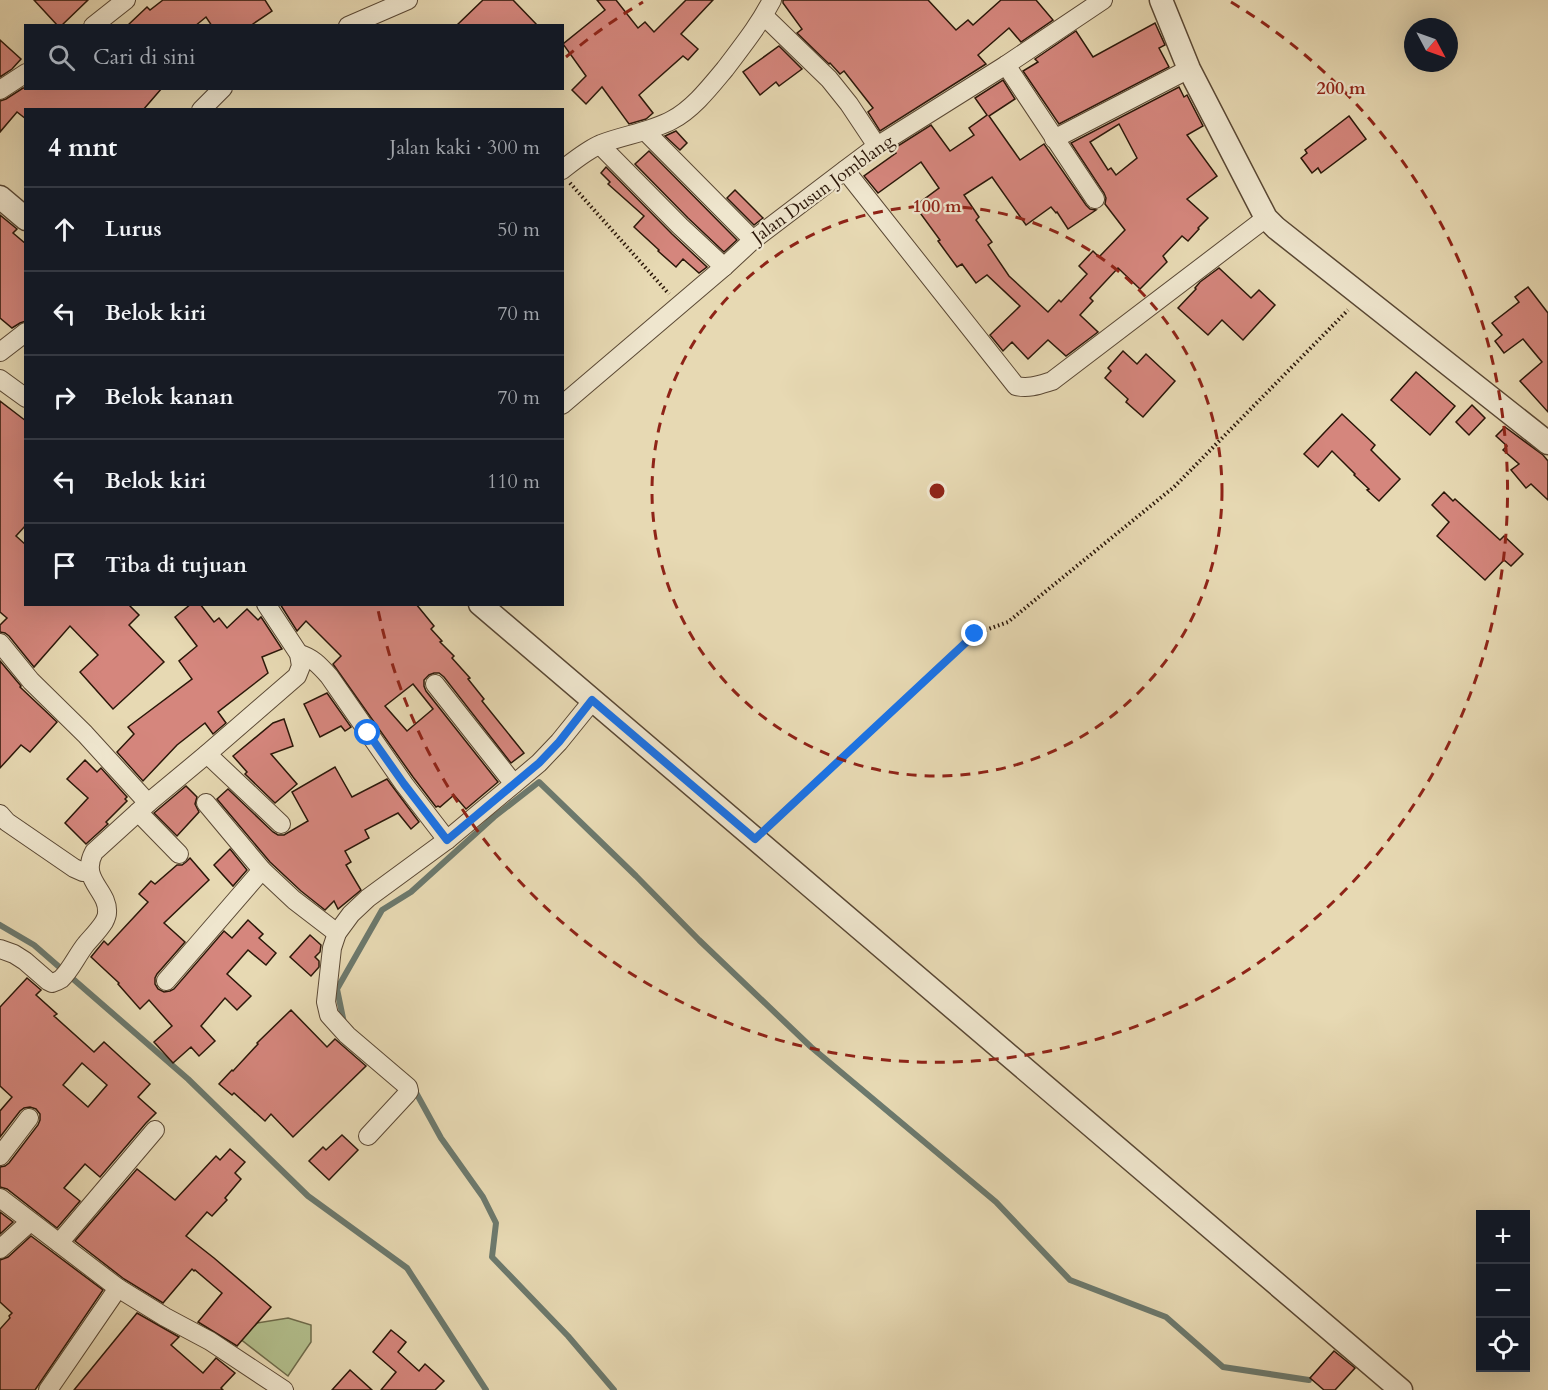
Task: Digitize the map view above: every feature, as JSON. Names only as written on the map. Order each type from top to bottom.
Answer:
[{"type":"street","points":[[96,24],[126,0]]},
{"type":"street","points":[[353,24],[408,0]]},
{"type":"street","name":"Jalan Dusun Jomblang","points":[[564,403],[753,240],[877,146],[1006,65],[1103,0]]},
{"type":"street","points":[[1161,0],[1189,69],[1266,218],[1548,443]]},
{"type":"street","points":[[566,176],[579,157],[600,145],[672,120],[688,108],[710,87],[754,32],[768,8],[849,104],[877,146]]},
{"type":"street","points":[[1006,65],[1095,199]]},
{"type":"street","points":[[1054,139],[1189,69]]},
{"type":"street","points":[[0,90],[24,74]]},
{"type":"street","points":[[203,108],[221,90]]},
{"type":"street","points":[[645,131],[753,240]]},
{"type":"street","points":[[600,145],[687,234],[724,267]]},
{"type":"street","points":[[845,170],[1016,386],[1024,388],[1052,381],[1266,218]]},
{"type":"street","points":[[0,197],[24,217]]},
{"type":"street","points":[[0,352],[24,334]]},
{"type":"street","points":[[0,379],[24,397]]},
{"type":"street","points":[[0,949],[25,961],[52,983],[67,971],[107,916],[104,898],[90,872],[94,852],[143,807],[297,676],[301,666],[298,654],[267,606]]},
{"type":"street","points":[[482,606],[1401,1390]]},
{"type":"street","points":[[0,643],[31,681],[85,734],[179,854]]},
{"type":"street","points":[[298,654],[314,660],[329,676],[404,784],[447,840]]},
{"type":"street","points":[[435,684],[514,784]]},
{"type":"street","points":[[368,1136],[409,1091],[408,1087],[346,1035],[329,1015],[326,1002],[332,948],[337,933],[351,914],[369,898],[447,840],[539,763],[592,700]]},
{"type":"street","points":[[207,754],[281,824]]},
{"type":"street","points":[[206,803],[262,870],[294,900],[337,933]]},
{"type":"street","points":[[0,814],[7,822],[74,868],[90,872]]},
{"type":"street","points":[[166,981],[262,870]]},
{"type":"street","points":[[0,1155],[29,1118]]},
{"type":"street","points":[[59,1243],[155,1130]]},
{"type":"street","points":[[0,1198],[118,1288],[218,1347],[284,1390]]},
{"type":"street","points":[[0,1250],[30,1221]]},
{"type":"street","points":[[48,1390],[118,1288]]},
{"type":"path","points":[[566,176],[679,306]]},
{"type":"path","points":[[755,839],[975,634],[1008,622],[1174,487],[1362,296]]},
{"type":"green space","points":[[288,1318],[311,1325],[311,1342],[288,1376],[226,1328]]},
{"type":"building","points":[[34,0],[88,0],[63,24],[56,24]]},
{"type":"building","points":[[163,0],[265,0],[272,11],[253,24],[211,24],[206,17],[197,24],[129,24],[147,7],[150,10]]},
{"type":"building","points":[[483,0],[513,0],[536,24],[458,24]]},
{"type":"building","points":[[597,0],[616,0],[638,28],[645,22],[654,32],[686,0],[713,0],[681,34],[698,49],[688,60],[683,56],[639,95],[653,113],[646,119],[629,124],[602,87],[586,104],[572,90],[586,76],[564,43],[605,10]]},
{"type":"building","points":[[783,0],[928,0],[956,30],[968,20],[973,25],[1001,0],[1036,0],[1053,20],[1021,42],[1009,28],[978,55],[986,64],[880,131],[868,112],[873,108],[844,71],[840,74],[797,33],[802,29]]},
{"type":"building","points":[[1155,23],[1165,45],[1159,48],[1169,67],[1059,124],[1023,71],[1038,62],[1035,59],[1076,31],[1093,57]]},
{"type":"building","points":[[0,40],[21,59],[0,77]]},
{"type":"building","points":[[779,46],[802,69],[779,86],[776,82],[760,95],[743,72]]},
{"type":"building","points":[[1003,80],[1015,99],[989,116],[1020,160],[1044,144],[1086,205],[1096,210],[1068,229],[1051,207],[1026,225],[992,177],[964,195],[979,217],[976,220],[992,242],[988,245],[1009,276],[1048,312],[1059,300],[1061,302],[1087,274],[1079,266],[1093,251],[1099,257],[1125,230],[1105,204],[1104,193],[1071,143],[1179,87],[1184,97],[1187,95],[1203,126],[1187,135],[1217,176],[1187,199],[1208,218],[1188,241],[1182,236],[1163,256],[1167,262],[1140,289],[1118,268],[1090,298],[1093,301],[1080,315],[1098,332],[1066,356],[1048,340],[1028,359],[1012,342],[1003,351],[990,335],[1020,306],[987,275],[976,283],[962,264],[957,267],[938,241],[940,240],[915,206],[939,188],[921,162],[878,193],[864,176],[896,153],[893,149],[931,125],[950,151],[974,135],[969,128],[987,115],[975,98]],"holes":[[[1119,124],[1137,158],[1116,175],[1111,168],[1108,170],[1090,142]]]},
{"type":"building","points":[[23,88],[24,90],[160,90],[145,108],[24,108],[24,117],[17,112],[0,132],[0,101]]},
{"type":"building","points":[[1349,116],[1366,139],[1321,173],[1318,168],[1312,173],[1301,158],[1307,153],[1305,150]]},
{"type":"building","points":[[676,131],[687,143],[680,150],[665,136]]},
{"type":"building","points":[[649,151],[737,240],[724,252],[635,164]]},
{"type":"building","points":[[606,167],[707,267],[699,273],[683,259],[676,267],[658,251],[634,227],[644,216],[608,184],[610,182],[601,173]]},
{"type":"building","points":[[735,190],[763,218],[754,225],[727,198]]},
{"type":"building","points":[[0,215],[17,229],[13,233],[24,242],[24,322],[12,328],[0,318]]},
{"type":"building","points":[[1219,268],[1251,298],[1259,290],[1275,305],[1243,340],[1222,320],[1208,335],[1178,308],[1200,282]]},
{"type":"building","points":[[1528,287],[1548,313],[1548,412],[1520,381],[1542,362],[1523,339],[1504,353],[1495,341],[1502,335],[1492,323],[1519,302],[1515,297]]},
{"type":"building","points":[[1123,351],[1137,364],[1146,354],[1175,381],[1143,417],[1126,402],[1128,399],[1105,378],[1111,371],[1108,368]]},
{"type":"building","points":[[1416,372],[1455,406],[1430,435],[1391,400]]},
{"type":"building","points":[[0,401],[24,419],[24,527],[16,536],[24,543],[24,606],[130,606],[139,615],[129,625],[164,662],[113,709],[80,672],[98,655],[70,626],[34,667],[9,636],[0,632],[0,625],[7,618],[0,612]]},
{"type":"building","points":[[1472,405],[1485,418],[1469,435],[1456,422]]},
{"type":"building","points":[[1342,414],[1375,445],[1371,450],[1400,479],[1379,501],[1332,451],[1318,467],[1304,454]]},
{"type":"building","points":[[1505,427],[1548,461],[1548,500],[1531,484],[1526,488],[1511,470],[1519,464],[1503,450],[1507,446],[1496,436]]},
{"type":"building","points":[[1444,492],[1453,501],[1455,499],[1500,540],[1504,536],[1523,554],[1511,566],[1504,560],[1485,580],[1437,536],[1449,522],[1432,505]]},
{"type":"building","points":[[189,606],[202,606],[214,622],[219,618],[227,628],[247,609],[258,620],[261,617],[282,649],[262,657],[268,673],[218,712],[226,723],[213,734],[205,723],[177,745],[143,781],[117,752],[134,734],[128,727],[192,679],[179,661],[197,646],[175,617]]},
{"type":"building","points":[[281,606],[418,606],[434,626],[431,629],[442,641],[440,642],[470,678],[468,679],[484,699],[482,701],[524,753],[511,763],[444,677],[439,673],[429,675],[424,680],[426,691],[498,782],[466,809],[454,795],[440,807],[436,807],[333,664],[341,656],[306,621],[297,631]],"holes":[[[413,684],[433,709],[407,731],[385,706]]]},
{"type":"building","points":[[0,661],[20,687],[57,722],[30,752],[21,745],[0,768]]},
{"type":"building","points":[[327,693],[351,727],[345,731],[341,726],[320,737],[304,704]]},
{"type":"building","points":[[284,719],[293,746],[271,754],[297,784],[275,803],[245,774],[247,772],[233,756],[273,723]]},
{"type":"building","points":[[85,760],[97,772],[101,768],[127,797],[125,799],[127,801],[106,822],[108,824],[86,844],[65,823],[88,798],[67,779]]},
{"type":"building","points":[[335,767],[352,797],[387,779],[419,822],[411,829],[398,813],[365,830],[369,838],[345,851],[351,862],[346,865],[361,890],[338,909],[334,901],[325,910],[270,862],[217,799],[228,789],[273,832],[284,835],[308,821],[292,792]]},
{"type":"building","points":[[186,786],[197,797],[195,804],[199,812],[177,836],[154,813]]},
{"type":"building","points":[[230,849],[247,870],[233,886],[214,865]]},
{"type":"building","points":[[190,858],[209,880],[164,923],[185,942],[157,974],[155,984],[158,989],[164,992],[174,989],[224,931],[232,938],[248,920],[263,934],[259,938],[276,953],[266,965],[248,950],[227,974],[251,996],[237,1010],[225,998],[201,1026],[215,1041],[199,1056],[191,1047],[173,1063],[154,1042],[172,1026],[149,1000],[140,1009],[119,983],[91,957],[104,941],[108,945],[148,902],[139,894],[151,881],[155,884],[177,865],[182,865]]},
{"type":"building","points":[[310,935],[321,945],[320,952],[315,957],[319,961],[319,967],[311,976],[290,957]]},
{"type":"building","points":[[27,978],[41,990],[36,995],[57,1014],[54,1016],[94,1052],[104,1042],[150,1084],[138,1097],[156,1113],[100,1177],[85,1164],[64,1188],[80,1201],[57,1228],[7,1189],[0,1187],[0,1167],[9,1163],[38,1125],[40,1114],[36,1109],[24,1108],[0,1137],[0,1111],[12,1097],[0,1086],[0,1007]],"holes":[[[82,1063],[107,1085],[88,1107],[63,1085]]]},
{"type":"building","points":[[291,1010],[327,1047],[335,1039],[366,1066],[293,1137],[271,1114],[265,1121],[234,1093],[232,1095],[219,1084]]},
{"type":"building","points":[[342,1135],[358,1150],[329,1180],[309,1161],[323,1147],[326,1150]]},
{"type":"building","points":[[230,1149],[245,1162],[235,1173],[241,1179],[225,1198],[227,1200],[212,1216],[207,1212],[186,1236],[271,1307],[237,1346],[198,1322],[222,1293],[195,1270],[192,1269],[163,1303],[124,1279],[75,1241],[137,1169],[175,1200],[216,1156],[220,1160]]},
{"type":"building","points":[[0,1212],[13,1222],[0,1234]]},
{"type":"building","points":[[31,1236],[103,1290],[35,1390],[0,1390],[0,1329],[12,1313],[0,1302],[0,1260],[8,1257]]},
{"type":"building","points":[[137,1313],[179,1337],[171,1345],[203,1373],[216,1358],[235,1373],[221,1388],[223,1390],[74,1390]]},
{"type":"building","points":[[391,1330],[406,1342],[398,1352],[419,1371],[425,1364],[444,1381],[435,1390],[381,1390],[396,1372],[373,1352]]},
{"type":"building","points":[[1334,1351],[1355,1368],[1335,1390],[1324,1390],[1310,1378]]},
{"type":"building","points":[[350,1370],[372,1390],[332,1390]]},
{"type":"waterway","points":[[344,1023],[337,989],[382,910],[411,892],[494,817],[539,782],[811,1047],[996,1202],[1070,1280],[1166,1317],[1223,1367],[1309,1380]]},
{"type":"waterway","points":[[0,925],[34,945],[188,1079],[308,1196],[407,1268],[486,1390]]},
{"type":"waterway","points":[[414,1089],[441,1138],[483,1197],[496,1223],[492,1257],[568,1336],[614,1390]]},
{"type":"route","points":[[368,733],[447,840],[539,763],[592,700],[755,839],[975,634]]}]
